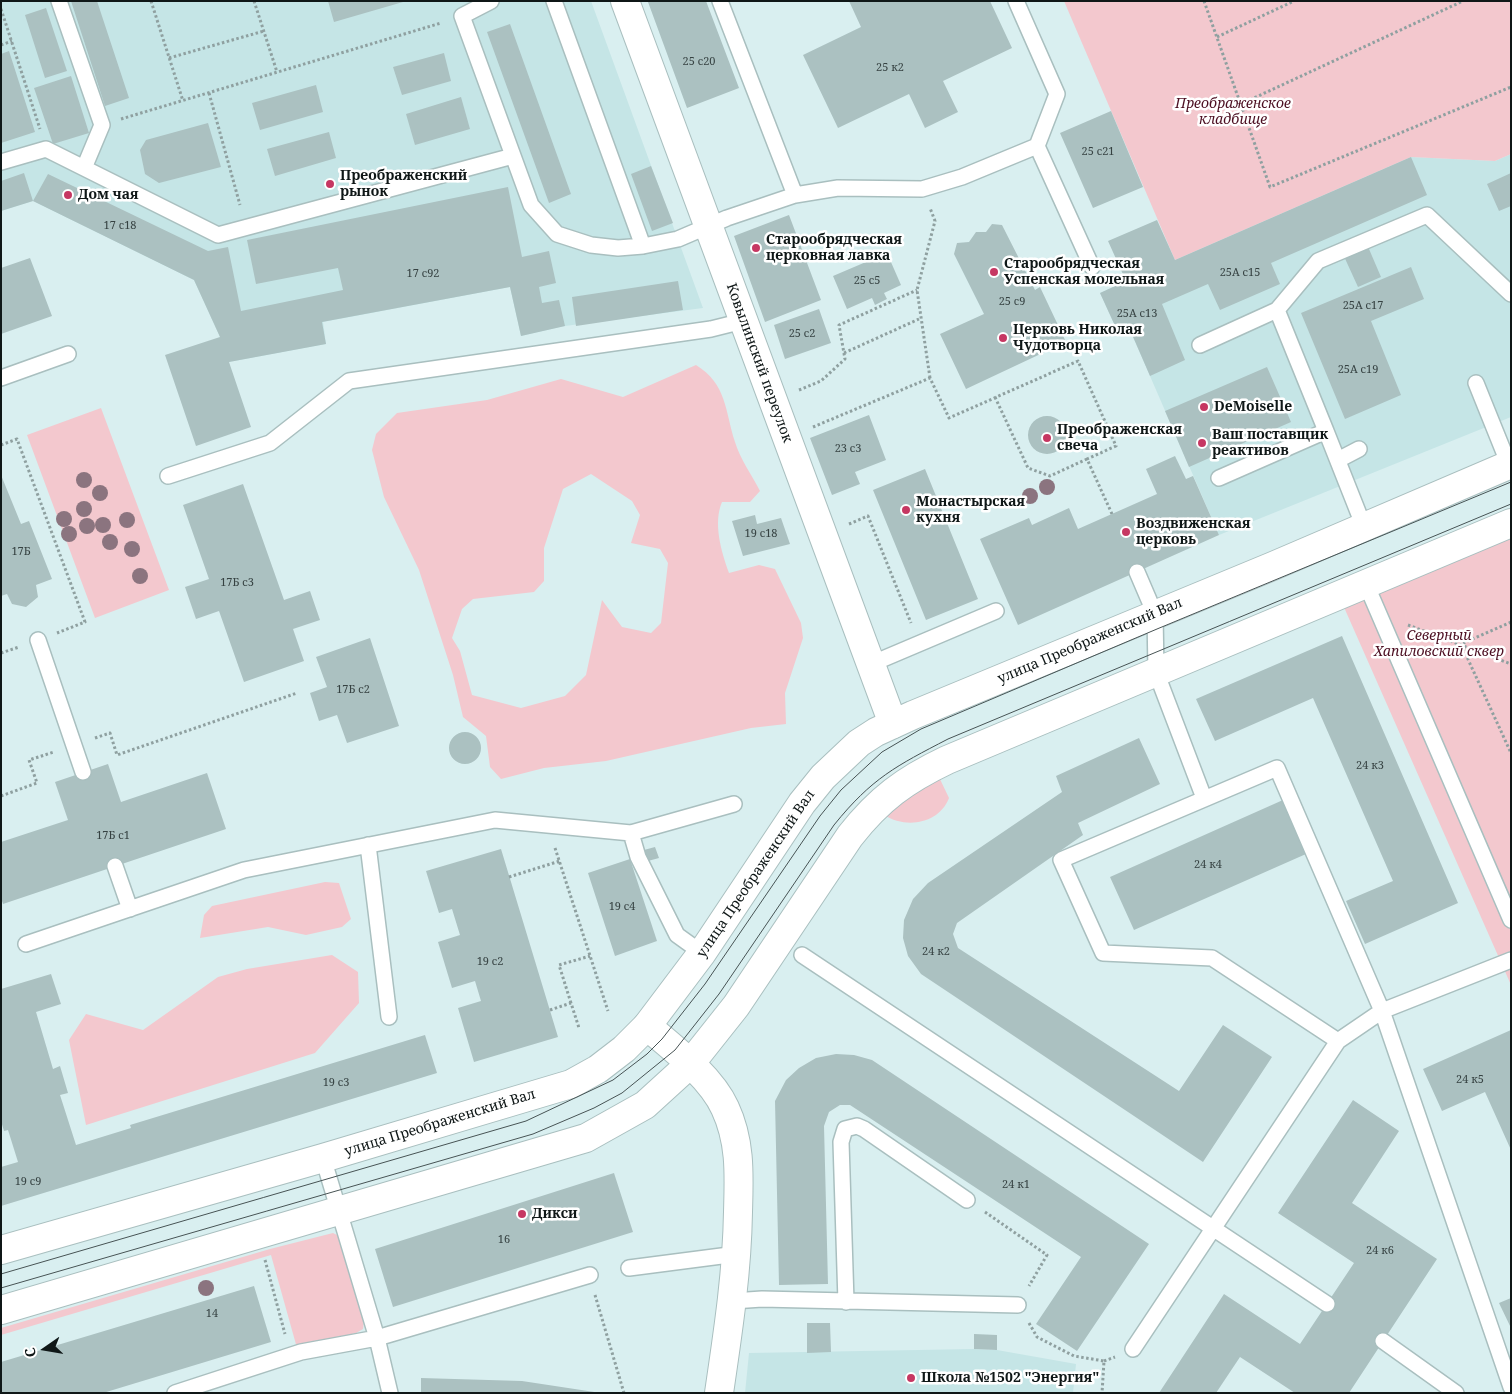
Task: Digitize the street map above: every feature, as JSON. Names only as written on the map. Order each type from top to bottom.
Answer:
[{"type":"main road","name":"Ковылинский переулок","points":[[625,1],[893,724]]},
{"type":"main road","name":"улица Преображенский Вал","points":[[1,1250],[323,1158],[570,1084],[598,1069],[624,1049],[647,1026],[702,953],[802,803],[823,776],[859,743],[893,724],[1510,464]]},
{"type":"main road","points":[[1,1310],[586,1138],[645,1105],[690,1064],[736,1006],[850,836],[870,811],[907,780],[938,764],[1511,523]]},
{"type":"main road","points":[[647,1026],[690,1064],[713,1089],[725,1108],[740,1157],[737,1254],[733,1301],[719,1393]]},
{"type":"lane","points":[[59,1],[102,125],[84,168]]},
{"type":"lane","points":[[491,1],[462,16],[531,206],[557,234],[591,245],[618,248],[678,240],[727,218],[795,195],[838,188],[922,188],[962,177],[1037,146],[1058,94],[1016,1]]},
{"type":"lane","points":[[554,1],[643,246]]},
{"type":"lane","points":[[720,1],[795,195]]},
{"type":"lane","points":[[1037,146],[1092,267]]},
{"type":"lane","points":[[1,162],[46,149],[218,234],[513,156]]},
{"type":"lane","points":[[1200,345],[1277,310],[1318,261],[1427,215],[1511,294]]},
{"type":"lane","points":[[1277,310],[1364,527]]},
{"type":"lane","points":[[168,476],[270,443],[350,381],[711,329],[744,321]]},
{"type":"lane","points":[[1,378],[68,354]]},
{"type":"lane","points":[[1476,383],[1510,464]]},
{"type":"lane","points":[[1218,478],[1326,431]]},
{"type":"lane","points":[[1338,460],[1359,449]]},
{"type":"lane","points":[[1137,572],[1155,614],[1156,672],[1204,798]]},
{"type":"lane","points":[[1366,584],[1511,920]]},
{"type":"lane","points":[[871,664],[996,611]]},
{"type":"lane","points":[[38,640],[83,772]]},
{"type":"lane","points":[[1338,1041],[1212,958],[1103,953],[1062,860],[1277,768],[1382,1011],[1509,1377]]},
{"type":"lane","points":[[26,944],[244,870],[368,845],[495,820],[631,833],[734,804]]},
{"type":"lane","points":[[631,833],[638,857],[677,935],[702,953]]},
{"type":"lane","points":[[368,845],[389,1017]]},
{"type":"lane","points":[[115,866],[130,909]]},
{"type":"lane","points":[[802,954],[1326,1304]]},
{"type":"lane","points":[[1133,1349],[1338,1041],[1382,1011],[1511,960]]},
{"type":"lane","points":[[846,1302],[841,1142],[845,1129],[857,1126],[864,1129],[967,1200]]},
{"type":"lane","points":[[323,1158],[377,1338],[390,1393]]},
{"type":"lane","points":[[629,1268],[737,1254]]},
{"type":"lane","points":[[175,1393],[291,1356],[377,1338],[590,1275]]},
{"type":"lane","points":[[733,1301],[762,1299],[1018,1304]]},
{"type":"lane","points":[[1383,1341],[1456,1393]]},
{"type":"path","points":[[151,1],[183,101]]},
{"type":"path","points":[[254,1],[277,72]]},
{"type":"path","points":[[1204,1],[1270,187],[1511,87]]},
{"type":"path","points":[[1217,37],[1294,1]]},
{"type":"path","points":[[1241,104],[1463,1]]},
{"type":"path","points":[[1,10],[46,149]]},
{"type":"path","points":[[102,125],[462,16]]},
{"type":"path","points":[[169,58],[264,31]]},
{"type":"path","points":[[1,45],[12,41]]},
{"type":"path","points":[[209,93],[247,227]]},
{"type":"path","points":[[922,188],[935,221],[917,290],[919,319],[930,378],[949,418],[1078,361],[1116,446],[1050,476],[1028,468],[995,398]]},
{"type":"path","points":[[773,400],[821,381],[845,359],[839,325],[917,290]]},
{"type":"path","points":[[844,353],[919,319]]},
{"type":"path","points":[[787,438],[930,378]]},
{"type":"path","points":[[1,446],[17,440],[85,622],[1,654]]},
{"type":"path","points":[[1087,459],[1112,514]]},
{"type":"path","points":[[822,534],[868,516],[919,644]]},
{"type":"path","points":[[1378,614],[1511,664]]},
{"type":"path","points":[[1461,644],[1511,622]]},
{"type":"path","points":[[1461,644],[1511,753]]},
{"type":"path","points":[[1,796],[37,783],[30,760],[110,732],[118,755],[297,693]]},
{"type":"path","points":[[546,824],[560,861],[608,1011]]},
{"type":"path","points":[[509,877],[560,861]]},
{"type":"path","points":[[579,1028],[559,966],[590,956]]},
{"type":"path","points":[[550,1010],[571,1003]]},
{"type":"path","points":[[967,1200],[1047,1255],[1018,1304],[1037,1337],[1074,1356],[1104,1361],[1102,1393]]},
{"type":"path","points":[[265,1260],[291,1356]]},
{"type":"path","points":[[590,1275],[624,1393]]},
{"type":"shaded area","name":"Преображенский рынок","points":[[1,1],[591,1],[703,308],[565,326],[521,336],[510,287],[323,322],[326,344],[229,362],[220,337],[194,280],[33,201],[1,211]]},
{"type":"shaded area","points":[[1511,154],[1511,417],[1219,535],[1127,323],[1116,328],[1100,293],[1411,157],[1495,161]]},
{"type":"shaded area","name":"Школа №1502 \"Энергия\"","points":[[997,1350],[1076,1364],[1073,1393],[745,1393],[749,1353]]},
{"type":"green space","name":"Преображенское кладбище","points":[[1064,1],[1511,1],[1511,154],[1495,161],[1411,157],[1175,260]]},
{"type":"green space","points":[[696,365],[706,372],[719,390],[737,448],[760,491],[750,502],[722,502],[719,510],[718,528],[723,556],[729,573],[759,565],[775,569],[801,623],[803,638],[785,693],[786,724],[751,728],[606,761],[544,768],[501,779],[490,767],[486,736],[463,717],[453,675],[419,570],[384,497],[372,450],[376,434],[397,413],[487,400],[561,379],[623,397]],"holes":[[[591,474],[632,501],[640,515],[631,543],[660,549],[668,563],[661,623],[651,633],[622,627],[602,600],[586,675],[565,696],[521,708],[472,695],[460,651],[452,638],[462,609],[473,599],[534,592],[544,581],[544,548],[563,489]]]},
{"type":"green space","points":[[101,408],[169,590],[95,618],[27,435]]},
{"type":"green space","name":"Северный Хапиловский сквер","points":[[1511,534],[1511,985],[1343,605]]},
{"type":"green space","points":[[938,775],[949,798],[938,814],[921,822],[912,823],[902,822],[884,815]]},
{"type":"green space","points":[[325,882],[339,883],[351,919],[342,927],[306,935],[268,927],[200,938],[204,915],[212,906]]},
{"type":"green space","points":[[332,955],[358,972],[359,1003],[315,1053],[86,1125],[69,1040],[86,1014],[143,1030],[218,977],[247,969]]},
{"type":"green space","points":[[333,1233],[339,1236],[364,1321],[363,1329],[356,1333],[297,1348],[271,1255],[1,1335],[1,1328],[270,1249]]},
{"type":"building","points":[[71,1],[97,1],[129,98],[105,106]]},
{"type":"building","points":[[328,1],[403,1],[403,2],[334,22]]},
{"type":"building","points":[[706,1],[739,88],[687,108],[648,2]]},
{"type":"building","points":[[849,1],[990,1],[1012,48],[943,81],[958,112],[925,128],[909,94],[838,128],[803,55],[861,27]]},
{"type":"building","points":[[46,8],[67,71],[45,78],[25,15]]},
{"type":"building","points":[[510,24],[571,194],[549,203],[487,32]]},
{"type":"building","points":[[9,51],[35,132],[1,143],[1,54]]},
{"type":"building","points":[[444,53],[451,81],[402,95],[393,67]]},
{"type":"building","points":[[71,76],[89,133],[53,144],[34,88]]},
{"type":"building","points":[[316,85],[323,112],[260,130],[252,103]]},
{"type":"building","points":[[461,97],[470,129],[415,145],[406,114]]},
{"type":"building","points":[[1111,111],[1143,187],[1093,208],[1060,133]]},
{"type":"building","points":[[208,123],[221,167],[159,183],[145,174],[140,150],[146,140]]},
{"type":"building","points":[[329,132],[336,158],[275,176],[267,149]]},
{"type":"building","points":[[1411,157],[1427,195],[1271,263],[1280,284],[1220,310],[1208,284],[1162,304],[1185,360],[1150,376],[1127,323],[1116,328],[1100,293],[1126,281],[1108,241],[1157,220],[1175,260]]},
{"type":"building","points":[[651,166],[673,223],[652,231],[631,174]]},
{"type":"building","points":[[24,173],[33,201],[1,211],[1,181]]},
{"type":"building","points":[[1511,173],[1511,206],[1499,211],[1487,184]]},
{"type":"building","points":[[48,174],[208,251],[228,247],[241,311],[343,290],[338,268],[256,284],[247,240],[508,187],[522,257],[549,251],[556,283],[539,287],[542,303],[559,300],[565,326],[521,336],[510,287],[322,322],[326,344],[229,362],[251,427],[196,446],[165,355],[220,337],[194,280],[33,201]]},
{"type":"building","points":[[789,215],[821,300],[765,322],[734,236]]},
{"type":"building","name":"Церковь Николая Чудотворца","points":[[992,224],[1002,225],[1035,290],[1040,287],[1066,342],[966,389],[940,334],[984,314],[954,254],[957,243],[969,242],[976,232],[986,232]]},
{"type":"building","points":[[1366,242],[1381,277],[1358,287],[1342,252]]},
{"type":"building","points":[[887,253],[901,285],[884,293],[887,299],[875,305],[872,298],[847,309],[833,276]]},
{"type":"building","points":[[30,258],[52,316],[1,334],[1,268]]},
{"type":"building","points":[[1411,267],[1424,299],[1371,321],[1401,395],[1345,419],[1301,313]]},
{"type":"building","points":[[678,281],[683,310],[576,326],[572,297]]},
{"type":"building","points":[[819,309],[831,343],[785,359],[774,325]]},
{"type":"building","points":[[1267,367],[1291,422],[1189,467],[1165,411]]},
{"type":"building","points":[[869,415],[886,460],[855,472],[860,484],[832,495],[810,438]]},
{"type":"building","name":"Преображенская свеча","points":[[1047,416],[1060,422],[1066,435],[1060,448],[1047,454],[1034,448],[1028,435],[1034,422]]},
{"type":"building","name":"Воздвиженская церковь","points":[[1175,456],[1186,479],[1193,476],[1219,535],[1018,625],[980,539],[1029,518],[1032,525],[1069,508],[1078,529],[1157,494],[1146,469]]},
{"type":"building","points":[[925,469],[978,599],[926,620],[873,490]]},
{"type":"building","points":[[1,475],[21,524],[29,521],[52,579],[36,585],[38,597],[26,607],[12,604],[7,594],[1,596]]},
{"type":"building","points":[[243,484],[284,600],[310,591],[320,620],[293,629],[304,661],[244,682],[219,611],[196,619],[185,587],[209,579],[183,505]]},
{"type":"building","points":[[755,515],[757,524],[781,518],[790,544],[743,556],[732,521]]},
{"type":"building","points":[[1342,636],[1458,903],[1365,944],[1346,901],[1393,881],[1313,698],[1215,741],[1196,699]]},
{"type":"building","points":[[370,638],[399,726],[347,743],[337,715],[319,721],[310,693],[327,687],[316,657]]},
{"type":"building","points":[[465,732],[477,736],[481,748],[477,760],[465,764],[453,760],[449,748],[453,736]]},
{"type":"building","points":[[1139,738],[1160,784],[1078,823],[1083,835],[957,923],[953,934],[958,948],[1179,1091],[1223,1025],[1272,1057],[1203,1162],[921,974],[908,956],[903,938],[904,920],[913,899],[928,883],[1062,792],[1056,776]]},
{"type":"building","points":[[108,764],[121,802],[207,773],[226,829],[3,904],[1,898],[1,842],[68,820],[55,782]]},
{"type":"building","points":[[1283,800],[1306,854],[1134,930],[1110,877]]},
{"type":"building","points":[[655,847],[659,858],[648,861],[644,850]]},
{"type":"building","points":[[501,849],[558,1037],[474,1062],[458,1008],[481,1001],[475,981],[452,988],[438,942],[460,935],[452,909],[439,913],[426,871]]},
{"type":"building","points":[[630,859],[657,941],[615,956],[588,873]]},
{"type":"building","points":[[51,974],[61,1004],[36,1012],[53,1069],[60,1066],[68,1093],[60,1095],[76,1145],[131,1128],[130,1125],[425,1035],[437,1073],[1,1206],[1,1167],[18,1162],[8,1130],[4,1131],[1,1121],[1,989]]},
{"type":"building","points":[[1511,1030],[1511,1150],[1485,1092],[1442,1111],[1423,1069]]},
{"type":"building","points":[[836,1054],[854,1055],[872,1060],[1149,1244],[1077,1351],[1036,1324],[1081,1257],[850,1105],[840,1105],[829,1112],[824,1126],[828,1284],[779,1285],[775,1101],[786,1080],[799,1068],[816,1058]]},
{"type":"building","points":[[1353,1100],[1399,1131],[1352,1203],[1437,1259],[1349,1393],[1295,1393],[1240,1357],[1216,1393],[1159,1393],[1224,1294],[1300,1344],[1354,1263],[1278,1213]]},
{"type":"building","points":[[614,1173],[633,1232],[393,1307],[375,1249]]},
{"type":"building","points":[[254,1286],[271,1342],[103,1393],[1,1393],[1,1362]]},
{"type":"building","points":[[1511,1298],[1511,1328],[1499,1303]]},
{"type":"building","points":[[807,1323],[830,1323],[831,1352],[807,1353]]},
{"type":"building","points":[[974,1334],[997,1335],[997,1350],[974,1349]]},
{"type":"building","points":[[421,1378],[522,1381],[601,1393],[421,1393]]},
{"type":"tram line","points":[[1,1274],[526,1121],[613,1080],[647,1054],[662,1039],[705,984],[820,816],[841,790],[882,752],[921,729],[1511,482]]},
{"type":"tram line","points":[[1,1288],[533,1134],[594,1108],[622,1093],[675,1050],[719,994],[834,825],[873,784],[886,774],[948,739],[1511,504]]},
{"type":"place","name":"Преображенский рынок","points":[[330,184]]},
{"type":"place","name":"Дом чая","points":[[68,195]]},
{"type":"place","name":"Старообрядческая церковная лавка","points":[[756,248]]},
{"type":"place","name":"Старообрядческая Успенская молельная","points":[[994,272]]},
{"type":"place","name":"Церковь Николая Чудотворца","points":[[1003,338]]},
{"type":"place","name":"DeMoiselle","points":[[1204,407]]},
{"type":"place","name":"Преображенская свеча","points":[[1047,438]]},
{"type":"place","name":"Ваш поставщик реактивов","points":[[1202,443]]},
{"type":"place","name":"Монастырская кухня","points":[[906,510]]},
{"type":"place","name":"Воздвиженская церковь","points":[[1126,532]]},
{"type":"place","name":"Дикси","points":[[522,1214]]},
{"type":"place","name":"Школа №1502 \"Энергия\"","points":[[911,1378]]}]
